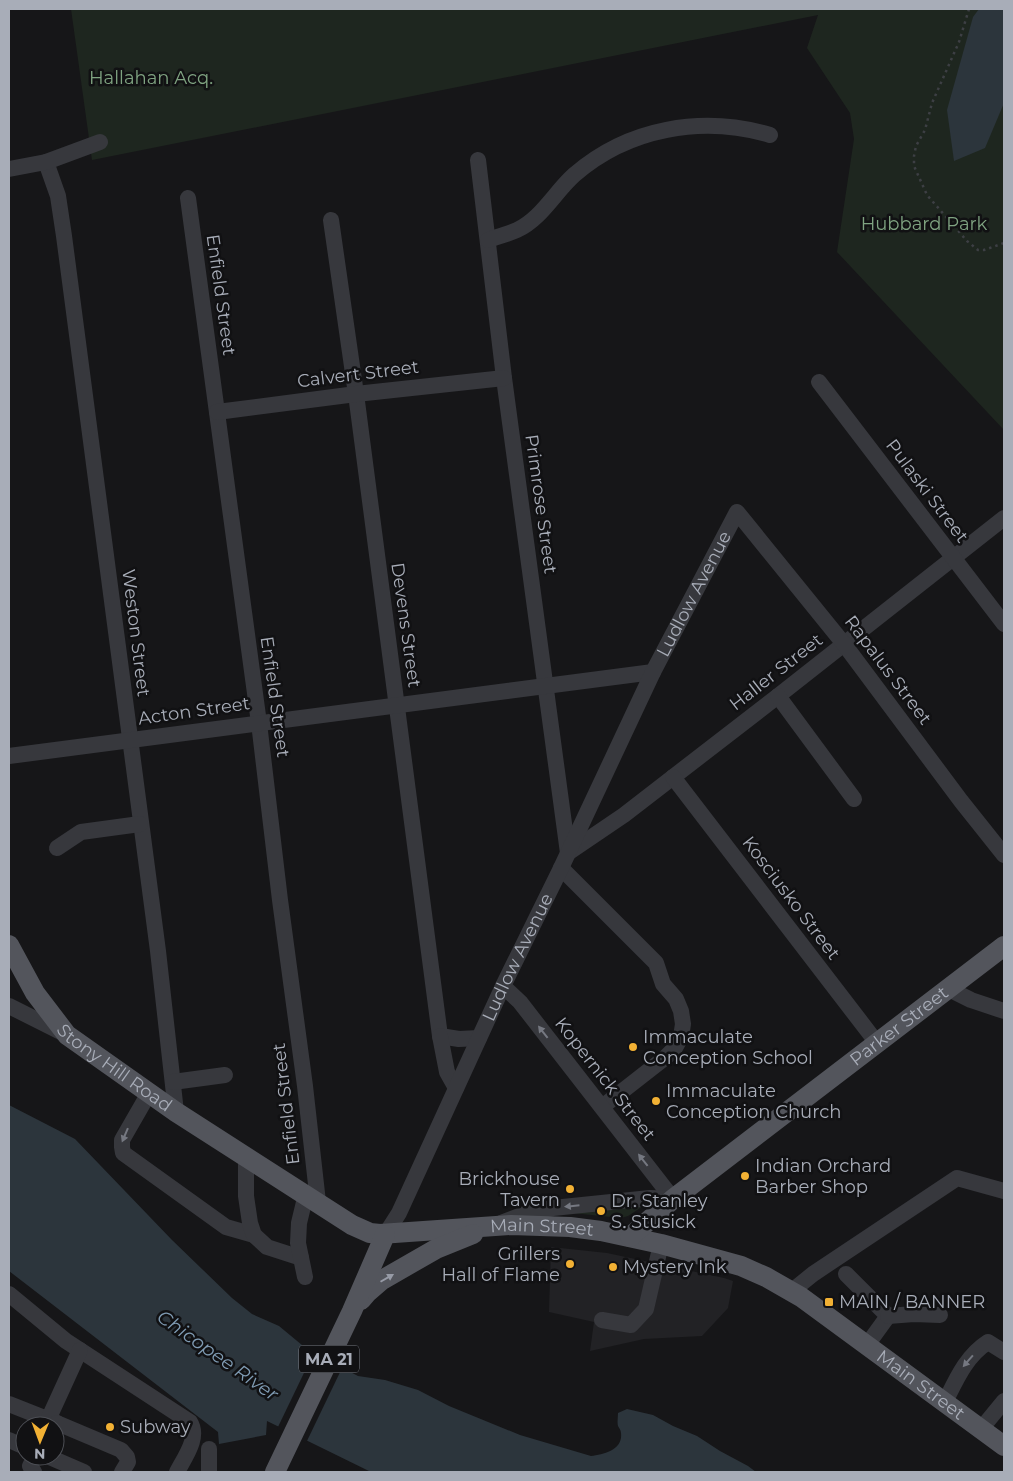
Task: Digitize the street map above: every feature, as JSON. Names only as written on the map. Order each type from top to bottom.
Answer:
[{"type":"main road","name":"Stony Hill Road","points":[[9,945],[35,993],[66,1035],[176,1112],[248,1159]]},
{"type":"main road","name":"Parker Street","points":[[630,1237],[673,1199],[1004,947]]},
{"type":"main road","name":"Main Street","points":[[248,1159],[352,1225],[370,1233],[385,1234],[527,1225],[570,1227],[601,1231],[661,1244],[741,1266],[792,1291],[1004,1446]]},
{"type":"main road","points":[[352,1311],[366,1293],[382,1280],[436,1249],[494,1226]]},
{"type":"main road","name":"Ludlow Avenue","points":[[275,1472],[352,1311],[385,1234]]},
{"type":"street","points":[[488,240],[518,230],[535,217],[572,176],[590,162],[639,137],[658,131],[710,125],[736,127],[770,135]]},
{"type":"street","points":[[9,169],[46,162],[100,142]]},
{"type":"street","name":"Primrose Street","points":[[478,160],[504,378],[568,853]]},
{"type":"street","name":"Weston Street","points":[[46,162],[58,196],[158,951],[176,1112]]},
{"type":"street","name":"Enfield Street","points":[[188,198],[259,722],[305,1086],[312,1198],[300,1223],[298,1242],[305,1277]]},
{"type":"street","name":"Devens Street","points":[[331,220],[356,394],[440,1036],[447,1072],[456,1088]]},
{"type":"street","name":"Calvert Street","points":[[217,412],[356,394],[504,378]]},
{"type":"street","name":"Pulaski Street","points":[[819,382],[1004,624]]},
{"type":"street","name":"Rapalus Street","points":[[736,512],[844,644],[1004,854]]},
{"type":"street","name":"Ludlow Avenue","points":[[385,1234],[399,1213],[503,986],[653,672],[736,512]]},
{"type":"street","name":"Haller Street","points":[[568,853],[624,815],[1004,518]]},
{"type":"street","name":"Acton Street","points":[[9,756],[653,672]]},
{"type":"street","points":[[778,696],[854,800]]},
{"type":"street","name":"Kosciusko Street","points":[[673,777],[877,1043]]},
{"type":"street","points":[[57,848],[81,832],[140,824]]},
{"type":"street","points":[[561,868],[656,964],[663,984],[676,999],[682,1017],[680,1037],[671,1053],[602,1107]]},
{"type":"street","name":"Kopernick Street","points":[[503,986],[520,1002],[673,1199]]},
{"type":"street","points":[[949,988],[972,1000],[1004,1011]]},
{"type":"street","points":[[9,1006],[66,1035]]},
{"type":"street","points":[[440,1036],[461,1039],[479,1038]]},
{"type":"street","points":[[173,1082],[225,1075]]},
{"type":"street","points":[[149,1093],[122,1140],[123,1153],[226,1227],[254,1235],[267,1247],[301,1258]]},
{"type":"street","points":[[248,1159],[246,1196],[250,1223],[254,1235]]},
{"type":"street","points":[[792,1291],[814,1274],[957,1178],[1004,1191]]},
{"type":"street","points":[[494,1226],[530,1212],[553,1208],[650,1198],[673,1199]]},
{"type":"street","points":[[602,1320],[632,1325],[646,1309],[661,1244]]},
{"type":"street","points":[[846,1274],[888,1316],[940,1315]]},
{"type":"street","points":[[9,1294],[66,1341],[190,1422],[194,1433],[191,1444],[176,1472]]},
{"type":"street","points":[[867,1346],[888,1316]]},
{"type":"street","points":[[945,1402],[962,1369],[982,1346],[988,1342],[1004,1352]]},
{"type":"street","points":[[56,1416],[80,1350]]},
{"type":"street","points":[[9,1404],[35,1416]]},
{"type":"street","points":[[981,1429],[1003,1405]]},
{"type":"street","points":[[65,1429],[121,1450],[127,1457],[128,1462],[122,1472]]},
{"type":"street","points":[[209,1449],[209,1472]]},
{"type":"street","points":[[65,1464],[84,1472]]},
{"type":"path","points":[[969,9],[959,42],[932,103],[925,130],[916,146],[914,166],[927,195],[967,241],[978,250],[984,250],[1004,243]]},
{"type":"shaded area","points":[[551,1247],[607,1253],[733,1281],[728,1308],[702,1336],[644,1339],[590,1351],[594,1322],[549,1312]]},
{"type":"green space","points":[[71,9],[1004,9],[1004,430],[837,252],[854,139],[850,113],[807,48],[818,15],[92,160]]},
{"type":"green space","points":[[643,1206],[628,1216],[621,1218],[572,1213]]},
{"type":"water","points":[[979,9],[1004,9],[1004,103],[985,148],[954,161],[947,110],[973,17]]},
{"type":"water","name":"Chicopee River","points":[[9,1105],[75,1139],[172,1240],[232,1298],[252,1314],[279,1326],[308,1350],[358,1376],[385,1380],[418,1390],[449,1406],[520,1435],[591,1456],[612,1450],[619,1443],[621,1431],[618,1426],[618,1413],[627,1409],[653,1415],[697,1436],[756,1472],[371,1472],[267,1421],[266,1435],[219,1444],[218,1432],[9,1271]]},
{"type":"pier","points":[[315,1350],[343,1366],[306,1443],[277,1429]]},
{"type":"place","name":"Immaculate Conception School","points":[[633,1047]]},
{"type":"place","name":"Immaculate Conception Church","points":[[656,1101]]},
{"type":"place","name":"Indian Orchard Barber Shop","points":[[745,1176]]},
{"type":"place","name":"Brickhouse Tavern","points":[[570,1189]]},
{"type":"place","name":"Dr. Stanley S. Stusick","points":[[601,1211]]},
{"type":"place","name":"Grillers Hall of Flame","points":[[570,1264]]},
{"type":"place","name":"Mystery Ink","points":[[613,1267]]},
{"type":"place","name":"MAIN / BANNER","points":[[829,1302]]},
{"type":"place","name":"Subway","points":[[110,1427]]},
{"type":"park label","name":"Hallahan Acq.","points":[[151,78]]},
{"type":"park label","name":"Hubbard Park","points":[[924,224]]}]
